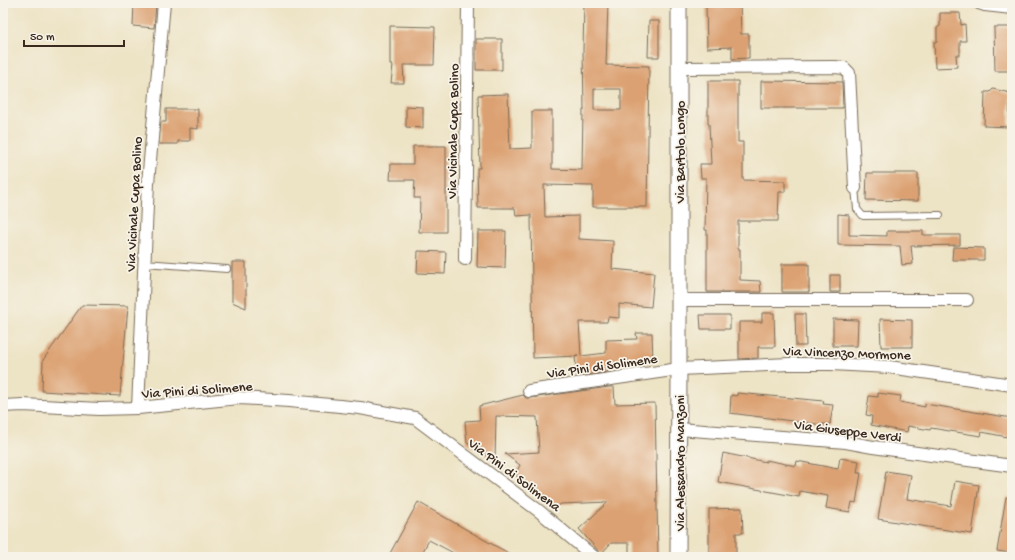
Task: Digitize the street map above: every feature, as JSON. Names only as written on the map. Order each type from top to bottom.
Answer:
[{"type":"street","name":"Via Vicinale Cupa Bolino","points":[[138,408],[148,183],[164,3]]},
{"type":"street","name":"Via Vicinale Cupa Bolino","points":[[465,258],[468,3]]},
{"type":"street","name":"Via Bartolo Longo","points":[[679,3],[680,369]]},
{"type":"street","points":[[979,3],[1012,8]]},
{"type":"street","points":[[679,68],[844,68],[849,73],[855,188]]},
{"type":"street","points":[[679,300],[967,300]]},
{"type":"street","name":"Via Vincenzo Mormone","points":[[680,369],[831,364],[889,367],[1012,385]]},
{"type":"street","name":"Via Pini di Solimene","points":[[529,391],[680,369]]},
{"type":"street","name":"Via Alessandro Manzoni","points":[[678,557],[680,369]]},
{"type":"street","name":"Via Pini di Solimene","points":[[3,406],[23,405],[138,408],[239,398],[360,408],[415,418]]},
{"type":"street","name":"Via Pini di Solimena","points":[[415,418],[539,511],[594,557]]},
{"type":"street","name":"Via Giuseppe Verdi","points":[[679,429],[846,442],[1012,466]]},
{"type":"lane","points":[[855,188],[857,209],[862,216],[940,216]]},
{"type":"lane","points":[[144,263],[227,269]]},
{"type":"building","points":[[134,3],[156,3],[154,28],[133,26]]},
{"type":"building","points":[[584,3],[608,3],[606,65],[649,66],[647,207],[593,207],[593,186],[544,185],[545,217],[579,216],[579,239],[613,241],[612,269],[654,273],[651,307],[619,304],[619,318],[608,317],[607,322],[579,322],[581,356],[606,353],[606,340],[637,339],[636,333],[652,333],[653,362],[607,364],[608,372],[577,376],[575,357],[578,356],[533,358],[531,215],[516,216],[515,208],[478,208],[477,168],[480,168],[478,95],[508,94],[510,149],[532,148],[532,111],[552,111],[552,169],[582,170],[584,110]],"holes":[[[594,89],[621,89],[621,110],[594,110]]]},
{"type":"building","points":[[706,3],[740,3],[741,34],[749,34],[749,58],[732,59],[732,47],[707,48]]},
{"type":"building","points":[[940,13],[960,13],[961,25],[965,24],[966,41],[960,41],[960,55],[956,55],[957,67],[935,68],[934,42],[937,42],[937,28],[940,26]]},
{"type":"building","points":[[649,21],[659,21],[659,57],[648,57]]},
{"type":"building","points":[[390,26],[435,27],[434,65],[403,65],[404,83],[391,83],[393,65],[390,65]]},
{"type":"building","points":[[994,27],[1012,27],[1012,71],[995,71]]},
{"type":"building","points":[[476,39],[502,39],[502,70],[476,70]]},
{"type":"building","points":[[708,81],[738,81],[738,142],[743,142],[743,180],[785,181],[785,192],[779,192],[778,221],[738,221],[740,280],[760,281],[761,292],[707,292],[707,230],[705,230],[706,178],[701,178],[700,164],[711,164],[708,124]]},
{"type":"building","points":[[761,81],[842,82],[843,108],[761,108]]},
{"type":"building","points":[[993,89],[1010,93],[1009,127],[984,126],[985,92],[990,92]]},
{"type":"building","points":[[406,106],[423,107],[423,128],[406,127]]},
{"type":"building","points":[[166,109],[198,109],[198,129],[190,128],[190,141],[178,141],[178,144],[159,144],[161,122],[166,122]]},
{"type":"building","points":[[413,146],[446,146],[446,232],[419,232],[420,198],[414,198],[415,180],[390,180],[391,164],[413,164]]},
{"type":"building","points":[[867,173],[918,173],[918,201],[866,200]]},
{"type":"building","points":[[838,214],[849,215],[849,235],[887,236],[887,231],[923,231],[923,235],[960,235],[960,245],[911,246],[913,264],[902,265],[900,246],[838,245]]},
{"type":"building","points":[[478,231],[506,231],[505,268],[477,267]]},
{"type":"building","points":[[953,247],[984,248],[984,260],[952,260]]},
{"type":"building","points":[[418,251],[446,252],[445,274],[417,273]]},
{"type":"building","points":[[232,262],[246,262],[246,308],[232,302]]},
{"type":"building","points":[[782,264],[809,264],[809,292],[782,292]]},
{"type":"building","points":[[830,275],[840,275],[840,292],[830,292]]},
{"type":"building","points":[[82,305],[128,306],[120,396],[42,391],[43,360]]},
{"type":"building","points":[[762,313],[774,313],[775,347],[758,347],[758,358],[739,359],[739,322],[762,322]]},
{"type":"building","points":[[795,314],[805,314],[806,346],[796,346]]},
{"type":"building","points":[[700,315],[730,315],[730,329],[701,329]]},
{"type":"building","points":[[833,319],[858,320],[857,346],[833,346]]},
{"type":"building","points":[[880,319],[912,320],[912,347],[881,347]]},
{"type":"building","points":[[614,387],[615,404],[655,403],[658,557],[629,557],[629,543],[611,543],[601,554],[579,529],[608,502],[561,504],[555,508],[538,491],[515,475],[520,465],[505,454],[539,452],[537,417],[496,416],[495,461],[467,443],[465,421],[480,420],[479,406],[523,395],[526,398],[530,398]]},
{"type":"building","points":[[737,393],[824,401],[823,404],[833,405],[830,424],[823,425],[730,413],[731,395],[737,396]]},
{"type":"building","points":[[878,393],[901,396],[900,402],[925,407],[925,404],[1012,418],[1012,438],[982,432],[981,436],[908,426],[907,432],[871,425],[872,416],[866,415],[869,396],[878,397]]},
{"type":"building","points":[[723,453],[766,462],[766,460],[796,466],[797,461],[838,469],[840,458],[859,461],[857,473],[861,473],[856,503],[852,502],[850,512],[826,508],[828,496],[800,491],[799,497],[718,482]]},
{"type":"building","points":[[886,471],[911,475],[907,499],[951,506],[955,481],[979,485],[972,534],[878,519]]},
{"type":"building","points":[[1006,497],[1012,498],[1012,553],[997,551]]},
{"type":"building","points":[[418,502],[516,557],[461,557],[429,540],[420,557],[388,557]]},
{"type":"building","points":[[742,508],[743,533],[736,533],[736,557],[709,557],[709,509]]}]
